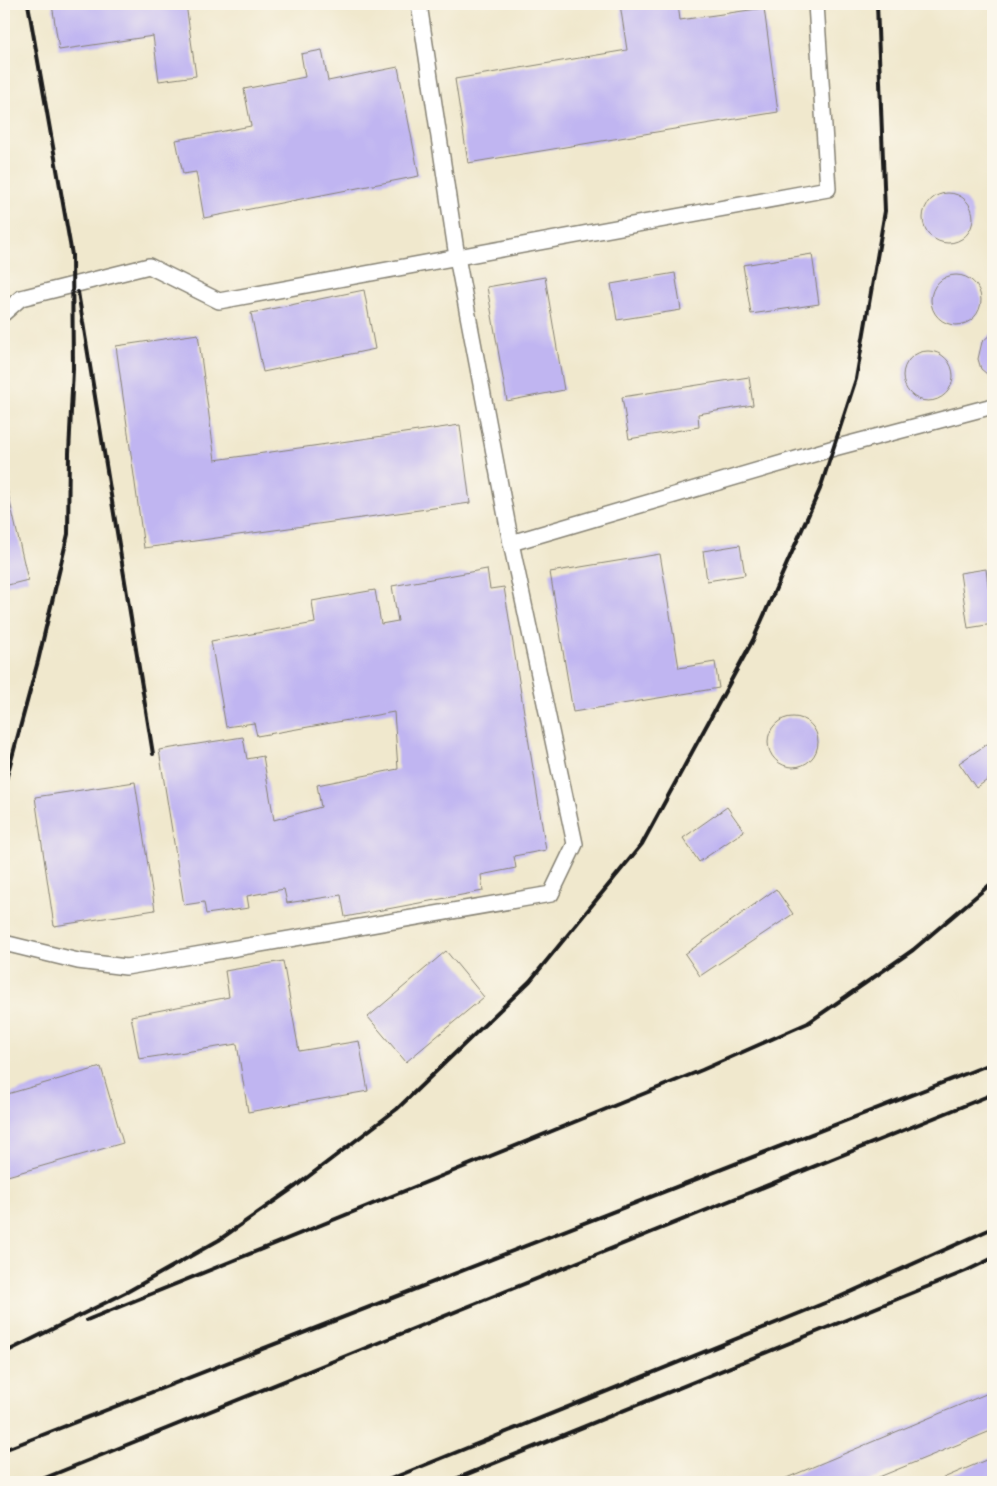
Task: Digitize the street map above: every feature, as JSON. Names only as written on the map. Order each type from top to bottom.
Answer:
[{"type":"lane","points":[[4,943],[78,961],[126,967],[551,894],[576,844],[511,543],[457,257],[419,4]]},
{"type":"lane","points":[[4,313],[21,298],[149,266],[219,301],[828,189],[816,4]]},
{"type":"lane","points":[[511,543],[834,448],[993,406]]},
{"type":"building","points":[[52,4],[186,4],[196,76],[159,81],[153,36],[59,50]]},
{"type":"building","points":[[620,4],[678,4],[680,20],[764,8],[778,112],[468,163],[455,79],[627,50]]},
{"type":"building","points":[[322,50],[328,81],[398,67],[419,176],[204,218],[196,172],[183,174],[176,140],[251,126],[244,89],[305,77],[301,54]]},
{"type":"building","points":[[943,193],[953,193],[966,200],[973,213],[973,223],[966,236],[953,243],[943,243],[934,239],[927,232],[923,223],[923,213],[927,204],[934,197]]},
{"type":"building","points":[[812,254],[819,304],[751,314],[743,265]]},
{"type":"building","points":[[675,273],[681,310],[617,320],[611,284]]},
{"type":"building","points":[[951,275],[961,275],[974,282],[981,295],[981,305],[974,318],[961,325],[951,325],[942,321],[935,314],[931,305],[931,295],[935,286],[942,279]]},
{"type":"building","points":[[545,277],[564,390],[507,401],[487,287]]},
{"type":"building","points":[[364,290],[375,349],[263,372],[251,313]]},
{"type":"building","points":[[993,332],[993,379],[981,369],[978,359],[982,342]]},
{"type":"building","points":[[198,334],[215,460],[460,425],[470,503],[144,548],[116,346]]},
{"type":"building","points":[[923,351],[933,351],[946,358],[953,371],[953,381],[946,394],[933,401],[923,401],[914,397],[907,390],[903,381],[903,371],[907,362],[914,355]]},
{"type":"building","points":[[749,377],[753,405],[698,414],[699,427],[629,439],[622,397]]},
{"type":"building","points":[[4,476],[28,580],[4,586]]},
{"type":"building","points":[[740,545],[745,575],[707,581],[703,551]]},
{"type":"building","points":[[660,554],[679,668],[715,662],[719,688],[573,712],[550,572]]},
{"type":"building","points":[[487,569],[490,589],[504,587],[546,850],[514,856],[516,868],[481,875],[483,891],[345,917],[341,895],[287,903],[284,889],[247,896],[249,908],[206,914],[204,902],[184,905],[159,750],[243,737],[247,759],[263,756],[274,820],[321,807],[317,785],[398,769],[394,712],[257,736],[254,723],[226,727],[211,641],[315,623],[312,601],[375,590],[381,624],[398,621],[392,586]]},
{"type":"building","points":[[986,569],[993,624],[968,628],[960,573]]},
{"type":"building","points":[[788,717],[798,717],[811,724],[818,737],[818,747],[811,760],[798,767],[788,767],[779,763],[772,756],[768,747],[768,737],[772,728],[779,721]]},
{"type":"building","points":[[993,740],[993,776],[976,788],[959,763]]},
{"type":"building","points":[[135,782],[155,910],[54,926],[35,797]]},
{"type":"building","points":[[727,807],[744,831],[699,862],[683,838]]},
{"type":"building","points":[[776,889],[793,914],[700,976],[685,954]]},
{"type":"building","points":[[446,951],[484,997],[406,1062],[368,1017]]},
{"type":"building","points":[[283,961],[299,1051],[359,1041],[368,1091],[248,1112],[237,1044],[139,1059],[131,1016],[229,997],[225,971]]},
{"type":"building","points":[[101,1067],[123,1143],[4,1177],[4,1095]]},
{"type":"building","points":[[993,1391],[993,1430],[867,1482],[777,1482]]},
{"type":"building","points":[[993,1457],[993,1482],[934,1482]]},
{"type":"railway","points":[[4,787],[38,661],[68,534],[73,369],[72,255],[28,4]]},
{"type":"railway","points":[[4,1353],[127,1292],[219,1240],[296,1186],[397,1109],[530,981],[642,844],[753,640],[820,489],[856,379],[885,211],[877,4]]},
{"type":"railway","points":[[78,292],[153,754]]},
{"type":"railway","points":[[87,1320],[702,1070],[808,1023],[913,950],[993,882]]},
{"type":"railway","points":[[4,1450],[993,1063]]},
{"type":"railway","points":[[35,1482],[993,1094]]},
{"type":"railway","points":[[383,1482],[837,1298],[993,1228]]},
{"type":"railway","points":[[448,1482],[966,1271],[993,1258]]}]
